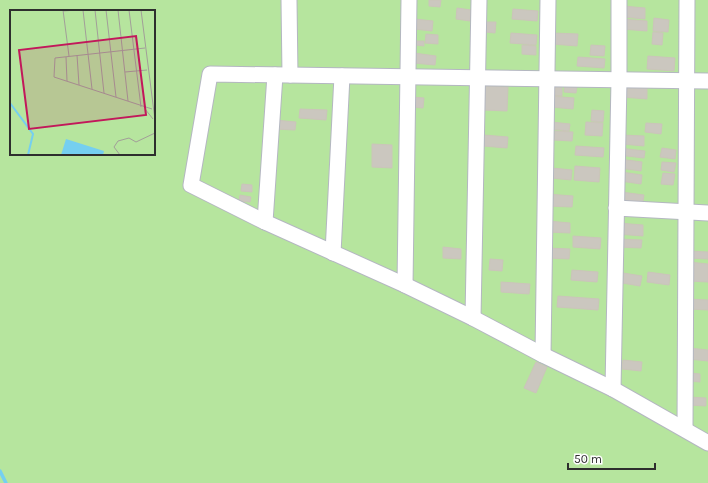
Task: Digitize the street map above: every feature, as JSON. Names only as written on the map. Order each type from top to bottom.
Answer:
[{"type":"street","points":[[265,222],[290,0]]},
{"type":"street","points":[[405,284],[409,0]]},
{"type":"street","points":[[473,318],[478,0]]},
{"type":"street","points":[[543,355],[548,0]]},
{"type":"street","points":[[613,389],[619,80],[619,0]]},
{"type":"street","points":[[685,429],[687,0]]},
{"type":"street","points":[[708,81],[210,74],[190,186],[333,253],[405,284],[613,389],[708,443]]},
{"type":"street","points":[[333,253],[342,76]]},
{"type":"street","points":[[616,208],[708,213]]},
{"type":"green space","points":[[0,0],[708,0],[708,483],[0,483]]},
{"type":"building","points":[[429,0],[441,0],[440,7],[429,6]]},
{"type":"building","points":[[623,6],[645,8],[645,19],[622,17]]},
{"type":"building","points":[[457,8],[471,10],[470,21],[456,19]]},
{"type":"building","points":[[513,9],[538,11],[537,21],[512,19]]},
{"type":"building","points":[[654,18],[669,20],[668,32],[653,31]]},
{"type":"building","points":[[415,19],[433,21],[432,31],[414,29]]},
{"type":"building","points":[[622,19],[647,21],[647,31],[621,29]]},
{"type":"building","points":[[486,22],[496,22],[495,33],[485,32]]},
{"type":"building","points":[[653,32],[663,33],[662,45],[652,44]]},
{"type":"building","points":[[511,33],[537,35],[536,45],[510,43]]},
{"type":"building","points":[[553,33],[578,34],[577,46],[552,44]]},
{"type":"building","points":[[426,34],[438,35],[438,44],[425,43]]},
{"type":"building","points":[[417,41],[424,41],[424,46],[416,45]]},
{"type":"building","points":[[522,45],[536,46],[536,55],[522,54]]},
{"type":"building","points":[[591,45],[605,46],[604,56],[590,55]]},
{"type":"building","points":[[414,53],[436,56],[435,65],[413,63]]},
{"type":"building","points":[[648,56],[675,58],[674,71],[647,69]]},
{"type":"building","points":[[578,57],[605,59],[604,68],[577,66]]},
{"type":"building","points":[[565,85],[577,86],[576,93],[564,92]]},
{"type":"building","points":[[484,86],[508,87],[507,111],[483,110]]},
{"type":"building","points":[[552,86],[562,86],[562,96],[552,95]]},
{"type":"building","points":[[623,86],[647,87],[647,99],[622,97]]},
{"type":"building","points":[[551,96],[574,98],[573,109],[551,107]]},
{"type":"building","points":[[411,97],[424,98],[423,108],[411,107]]},
{"type":"building","points":[[300,109],[327,110],[326,120],[299,118]]},
{"type":"building","points":[[592,110],[604,111],[603,122],[591,121]]},
{"type":"building","points":[[275,120],[296,122],[295,130],[274,129]]},
{"type":"building","points":[[551,122],[570,124],[569,131],[550,129]]},
{"type":"building","points":[[586,122],[603,123],[602,136],[585,135]]},
{"type":"building","points":[[646,123],[662,124],[661,134],[645,132]]},
{"type":"building","points":[[555,131],[573,132],[572,141],[554,140]]},
{"type":"building","points":[[484,135],[508,137],[507,148],[483,146]]},
{"type":"building","points":[[622,135],[644,136],[644,146],[622,144]]},
{"type":"building","points":[[372,144],[392,145],[392,168],[372,167]]},
{"type":"building","points":[[576,146],[604,148],[603,157],[575,155]]},
{"type":"building","points":[[619,148],[645,151],[644,158],[618,155]]},
{"type":"building","points":[[662,148],[676,150],[675,159],[660,157]]},
{"type":"building","points":[[620,159],[642,162],[641,171],[619,168]]},
{"type":"building","points":[[662,162],[676,163],[674,172],[661,170]]},
{"type":"building","points":[[575,166],[600,168],[599,182],[574,180]]},
{"type":"building","points":[[552,168],[572,170],[571,180],[551,178]]},
{"type":"building","points":[[621,172],[642,175],[641,184],[620,181]]},
{"type":"building","points":[[663,173],[675,174],[673,185],[661,184]]},
{"type":"building","points":[[242,184],[252,185],[252,192],[241,191]]},
{"type":"building","points":[[621,192],[644,195],[642,207],[620,204]]},
{"type":"building","points":[[547,194],[573,196],[572,207],[546,206]]},
{"type":"building","points":[[240,195],[251,197],[250,202],[239,201]]},
{"type":"building","points":[[548,221],[570,223],[570,233],[547,232]]},
{"type":"building","points":[[618,223],[643,225],[643,236],[617,234]]},
{"type":"building","points":[[573,236],[601,238],[600,249],[573,247]]},
{"type":"building","points":[[618,239],[642,240],[641,248],[617,247]]},
{"type":"building","points":[[443,247],[461,249],[461,259],[443,258]]},
{"type":"building","points":[[548,248],[570,249],[569,259],[547,258]]},
{"type":"building","points":[[689,251],[708,252],[708,259],[688,258]]},
{"type":"building","points":[[490,259],[503,260],[502,271],[489,270]]},
{"type":"building","points":[[689,262],[708,264],[708,282],[688,281]]},
{"type":"building","points":[[572,270],[598,272],[597,282],[571,280]]},
{"type":"building","points":[[617,272],[642,276],[640,286],[616,282]]},
{"type":"building","points":[[648,272],[670,275],[669,285],[647,282]]},
{"type":"building","points":[[501,282],[530,284],[529,294],[501,292]]},
{"type":"building","points":[[558,296],[599,299],[598,310],[557,307]]},
{"type":"building","points":[[688,299],[708,300],[708,310],[688,309]]},
{"type":"building","points":[[689,348],[708,350],[708,361],[688,359]]},
{"type":"building","points":[[623,360],[642,362],[641,371],[622,369]]},
{"type":"building","points":[[536,362],[547,367],[536,393],[524,388]]},
{"type":"building","points":[[690,373],[700,374],[700,382],[689,381]]},
{"type":"building","points":[[689,397],[706,398],[706,406],[688,405]]},
{"type":"waterway","points":[[0,471],[6,483]]}]
